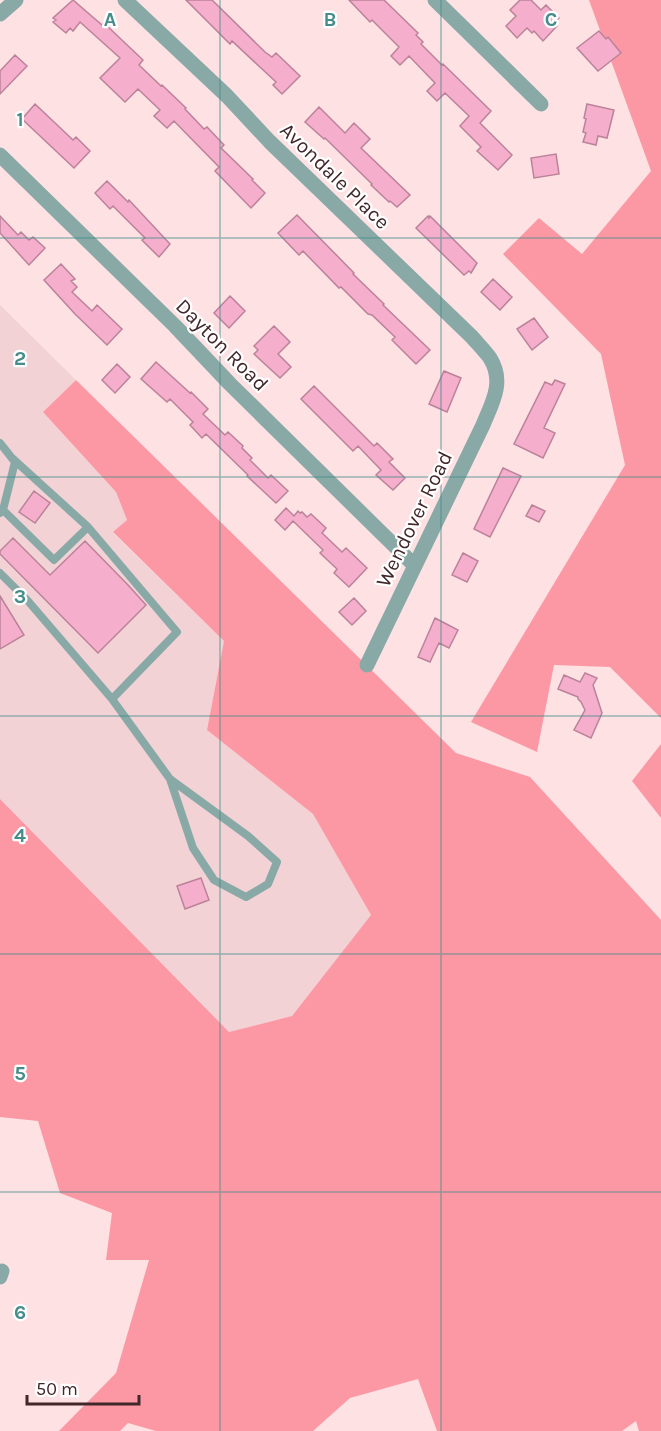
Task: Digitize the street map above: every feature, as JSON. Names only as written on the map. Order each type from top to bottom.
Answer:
[{"type":"street","points":[[0,15],[16,0]]},
{"type":"street","name":"Avondale Place","points":[[125,0],[227,96],[270,142],[472,337],[490,359],[498,375],[496,391]]},
{"type":"street","points":[[435,0],[541,104]]},
{"type":"street","name":"Dayton Road","points":[[0,155],[414,565]]},
{"type":"street","name":"Wendover Road","points":[[367,665],[483,425],[496,391]]},
{"type":"lane","points":[[0,443],[12,458],[88,527],[177,632],[112,699]]},
{"type":"lane","points":[[12,458],[15,462],[1,512],[54,560],[88,527]]},
{"type":"lane","points":[[0,573],[28,601],[112,699],[170,779],[193,848],[214,880],[246,897],[268,884],[277,862],[248,836],[170,779]]},
{"type":"shaded area","points":[[589,0],[661,0],[661,718],[610,667],[554,665],[537,752],[471,722],[625,465],[601,354],[503,254],[539,218],[582,254],[651,171]]},
{"type":"shaded area","points":[[0,305],[76,380],[43,412],[116,492],[127,520],[113,533],[224,641],[207,730],[313,814],[371,915],[292,1016],[229,1032],[0,799]]},
{"type":"shaded area","points":[[76,380],[456,753],[530,777],[661,920],[661,1431],[639,1431],[636,1421],[622,1431],[437,1431],[418,1379],[350,1398],[313,1431],[156,1431],[128,1423],[120,1431],[59,1431],[116,1373],[149,1260],[106,1260],[112,1213],[60,1193],[38,1121],[0,1117],[0,799],[229,1032],[292,1016],[371,915],[313,814],[207,730],[224,641],[113,532],[127,520],[116,492],[43,412]]},
{"type":"shaded area","points":[[661,744],[661,818],[632,781]]},
{"type":"building","points":[[73,0],[102,25],[104,23],[143,60],[139,65],[186,108],[204,129],[207,127],[224,145],[221,148],[265,193],[251,208],[215,171],[219,167],[174,121],[167,128],[154,116],[160,110],[138,89],[125,102],[100,78],[120,58],[80,22],[73,31],[70,28],[66,33],[53,22],[56,20],[53,18]]},
{"type":"building","points":[[186,0],[212,0],[265,52],[272,57],[276,53],[300,76],[282,94],[273,85],[276,82],[232,41],[230,44]]},
{"type":"building","points":[[349,0],[384,0],[418,33],[416,35],[423,42],[421,44],[491,111],[480,123],[512,155],[498,170],[477,151],[481,147],[460,126],[469,116],[445,93],[437,101],[427,91],[435,83],[409,56],[400,65],[391,56],[399,47]]},
{"type":"building","points":[[520,0],[531,0],[541,10],[546,5],[559,18],[554,23],[557,26],[543,41],[534,31],[532,33],[527,28],[517,38],[506,26],[516,16],[510,10]]},
{"type":"building","points":[[599,31],[606,39],[608,37],[621,53],[598,71],[577,48]]},
{"type":"building","points":[[15,55],[27,66],[0,94],[0,71]]},
{"type":"building","points":[[35,104],[73,140],[76,137],[90,151],[74,168],[22,119]]},
{"type":"building","points":[[587,104],[614,110],[607,138],[598,136],[596,145],[583,142],[586,133],[583,132]]},
{"type":"building","points":[[319,107],[345,133],[354,123],[370,139],[361,148],[410,195],[397,207],[371,185],[325,138],[305,122]]},
{"type":"building","points":[[556,154],[559,174],[534,178],[531,158]]},
{"type":"building","points":[[107,181],[128,202],[129,200],[170,244],[159,257],[142,240],[145,238],[113,206],[110,209],[95,193]]},
{"type":"building","points":[[297,215],[383,305],[430,350],[416,364],[392,340],[395,337],[372,315],[368,314],[341,287],[339,288],[303,251],[299,255],[278,233]]},
{"type":"building","points":[[0,216],[18,235],[21,232],[29,240],[33,237],[45,248],[29,265],[0,233]]},
{"type":"building","points":[[428,216],[477,263],[471,273],[469,271],[464,275],[416,228]]},
{"type":"building","points":[[61,264],[75,279],[71,281],[77,287],[72,292],[92,311],[97,305],[122,329],[107,345],[44,280]]},
{"type":"building","points":[[493,279],[512,297],[500,310],[481,292]]},
{"type":"building","points":[[230,296],[245,311],[229,328],[214,313]]},
{"type":"building","points":[[534,318],[548,337],[532,350],[517,329]]},
{"type":"building","points":[[274,326],[290,342],[278,354],[291,367],[280,378],[254,354],[258,350],[254,346]]},
{"type":"building","points":[[156,362],[208,409],[203,414],[225,435],[228,432],[243,446],[242,448],[252,458],[250,460],[268,478],[271,475],[288,491],[276,503],[206,434],[202,438],[190,425],[193,422],[170,399],[167,402],[141,379]]},
{"type":"building","points":[[117,364],[130,377],[115,393],[102,380]]},
{"type":"building","points":[[444,371],[461,378],[447,412],[429,404]]},
{"type":"building","points":[[555,380],[565,384],[544,428],[555,433],[543,458],[514,444],[545,382],[552,385]]},
{"type":"building","points":[[314,386],[374,446],[377,443],[393,459],[389,462],[405,478],[393,490],[376,475],[381,470],[358,446],[353,451],[301,399]]},
{"type":"building","points":[[503,468],[521,476],[490,537],[474,529]]},
{"type":"building","points":[[34,491],[50,503],[35,523],[19,512]]},
{"type":"building","points":[[532,505],[545,511],[539,522],[526,516]]},
{"type":"building","points":[[286,508],[294,516],[298,511],[307,517],[311,514],[326,528],[322,533],[342,552],[346,548],[367,568],[349,587],[334,573],[337,569],[320,553],[323,550],[293,521],[285,530],[275,520]]},
{"type":"building","points":[[13,538],[50,575],[85,541],[146,605],[98,653],[0,554],[0,551]]},
{"type":"building","points":[[463,553],[478,561],[467,582],[452,575]]},
{"type":"building","points":[[0,596],[24,635],[0,649]]},
{"type":"building","points":[[354,598],[366,611],[352,625],[339,612]]},
{"type":"building","points":[[435,618],[458,630],[449,648],[439,643],[430,662],[418,657]]},
{"type":"building","points":[[585,673],[597,678],[593,685],[602,713],[591,738],[574,730],[585,710],[578,697],[558,689],[564,675],[580,682]]},
{"type":"building","points":[[201,878],[209,900],[185,909],[177,886]]}]
